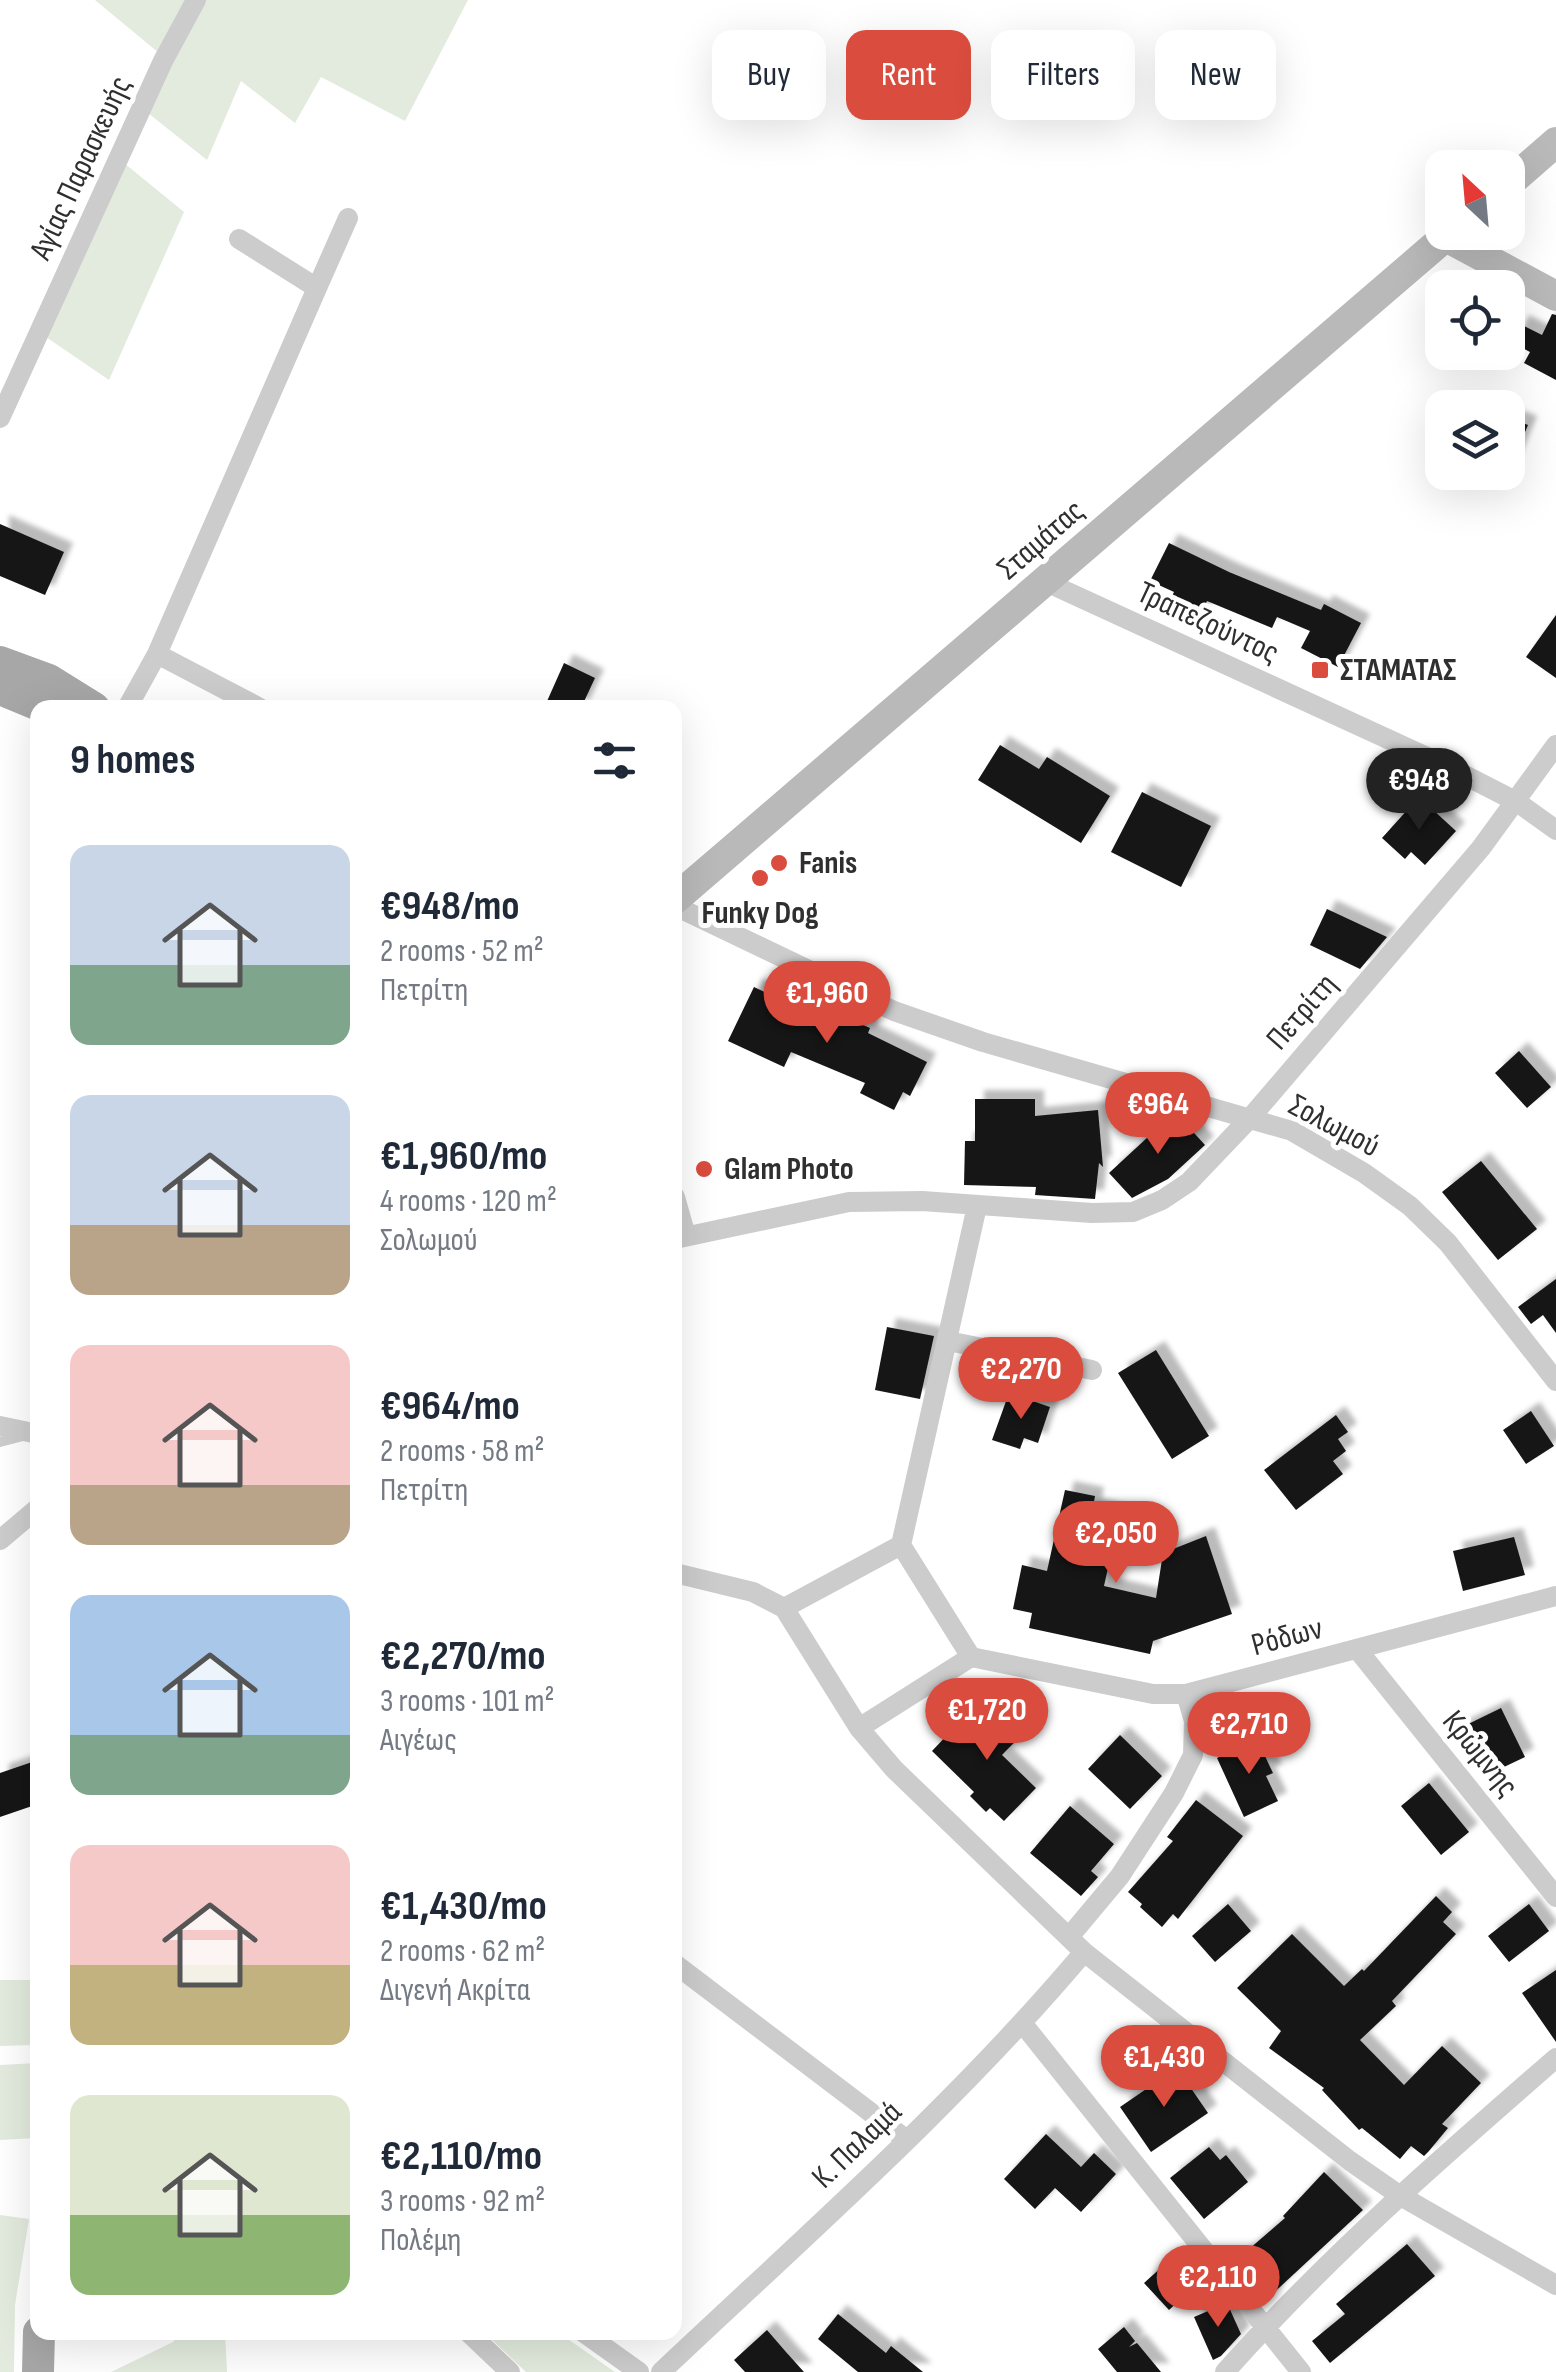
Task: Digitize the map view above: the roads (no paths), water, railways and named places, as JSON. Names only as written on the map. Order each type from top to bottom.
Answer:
[{"type":"main road","points":[[0,662],[50,680],[81,700]]},
{"type":"main road","points":[[0,690],[30,702]]},
{"type":"main road","points":[[38,2372],[39,2340]]},
{"type":"street","name":"Αγίας Παρασκευής","points":[[0,418],[164,61],[196,0]]},
{"type":"street","points":[[1525,169],[1556,142]]},
{"type":"street","points":[[131,700],[157,654],[348,218]]},
{"type":"street","points":[[239,238],[318,288]]},
{"type":"street","name":"Σταμάτας","points":[[682,896],[1432,250]]},
{"type":"street","points":[[1475,250],[1556,296]]},
{"type":"street","name":"Τραπεζούντος","points":[[1046,582],[1450,768],[1517,802],[1556,830]]},
{"type":"street","points":[[157,654],[245,700]]},
{"type":"street","name":"Πετρίτη","points":[[682,1238],[849,1202],[922,1201],[1133,1212],[1162,1200],[1189,1182],[1251,1118],[1517,802],[1556,746]]},
{"type":"street","name":"Σολωμού","points":[[682,905],[894,1011],[983,1042],[1292,1131],[1364,1173],[1410,1206],[1448,1243],[1556,1381]]},
{"type":"street","points":[[858,1728],[971,1657],[901,1546],[977,1206]]},
{"type":"street","points":[[948,1341],[1092,1370]]},
{"type":"street","points":[[0,1426],[30,1433]]},
{"type":"street","points":[[0,1540],[30,1515]]},
{"type":"street","points":[[784,1608],[901,1546]]},
{"type":"street","points":[[682,1575],[753,1592],[784,1608],[858,1728],[894,1770],[1077,1945],[1350,2161],[1399,2195],[1556,2285]]},
{"type":"street","name":"Ρόδων","points":[[971,1657],[1154,1694],[1186,1694],[1556,1596]]},
{"type":"street","name":"Κρώμνης","points":[[1356,1650],[1556,1896]]},
{"type":"street","name":"Κ. Παλαμά","points":[[660,2372],[908,2140],[1023,2024],[1174,1792],[1193,1754],[1194,1721],[1186,1694]]},
{"type":"street","points":[[682,1969],[908,2140]]},
{"type":"street","points":[[1023,2024],[1301,2372]]},
{"type":"street","points":[[1225,2372],[1265,2326],[1399,2195],[1556,2058]]},
{"type":"street","points":[[476,2340],[510,2372]]},
{"type":"street","points":[[594,2340],[639,2372]]},
{"type":"lane","points":[[0,1442],[30,1435]]},
{"type":"place","name":"ΣΤΑΜΑΤΑΣ","points":[[1320,670]]},
{"type":"place","name":"Fanis","points":[[779,863]]},
{"type":"place","name":"Funky Dog","points":[[760,878]]},
{"type":"place","name":"Glam Photo","points":[[704,1169]]}]
